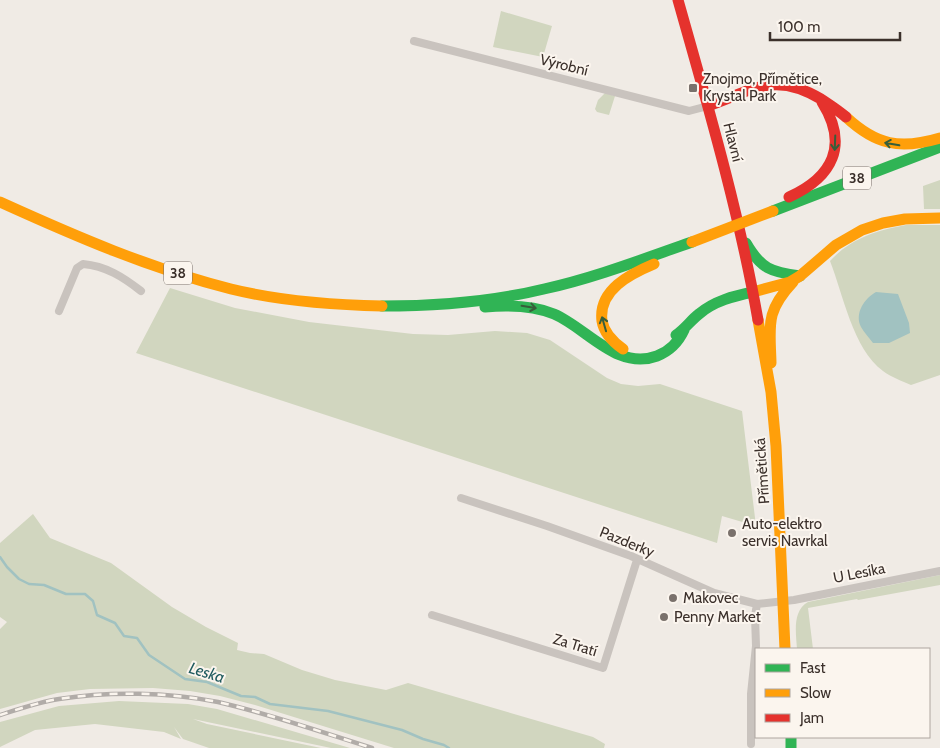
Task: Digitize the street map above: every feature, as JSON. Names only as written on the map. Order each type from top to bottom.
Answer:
[{"type":"main road","name":"Hlavní","points":[[678,0],[708,106],[753,292]]},
{"type":"main road","points":[[708,106],[765,86],[780,84],[802,88],[833,106],[857,128],[872,138],[889,144],[906,146],[940,138]]},
{"type":"main road","points":[[773,211],[785,200],[815,183],[823,175],[832,160],[836,144],[834,127],[828,112],[819,98]]},
{"type":"main road","name":"38","points":[[0,202],[121,253],[194,279],[259,294],[345,305],[394,306],[464,302],[524,294],[594,276],[691,242],[940,146]]},
{"type":"main road","points":[[771,392],[770,316],[778,298],[836,245],[862,230],[905,218],[940,218]]},
{"type":"main road","points":[[740,233],[754,258],[762,266],[772,271],[800,276]]},
{"type":"main road","points":[[691,242],[684,252],[643,268],[621,281],[609,292],[602,310],[602,323],[608,336],[622,349],[634,353],[650,352],[659,349],[684,330],[698,314],[716,302],[790,282],[800,276]]},
{"type":"main road","name":"Přímětická","points":[[753,292],[771,392],[776,446],[785,648]]},
{"type":"main road","points":[[394,306],[430,312],[509,306],[542,310],[563,318],[622,356],[635,360],[652,358],[665,352],[682,336],[684,330]]},
{"type":"street","name":"Výrobní","points":[[414,41],[689,111],[708,106]]},
{"type":"street","points":[[59,311],[78,268],[83,264],[105,268],[120,275],[141,291]]},
{"type":"street","name":"Pazderky","points":[[461,498],[548,526],[714,592],[757,604],[783,602]]},
{"type":"street","name":"Za Tratí","points":[[432,615],[603,668],[636,560]]},
{"type":"street","name":"U Lesíka","points":[[783,602],[940,571]]},
{"type":"street","points":[[756,648],[755,616],[757,604]]},
{"type":"street","points":[[751,744],[751,694],[755,656]]},
{"type":"green space","points":[[501,11],[552,26],[543,57],[493,47]]},
{"type":"green space","points":[[605,93],[615,96],[609,115],[597,112],[595,109],[598,100]]},
{"type":"green space","points":[[940,180],[940,209],[924,209],[923,186]]},
{"type":"green space","points":[[906,225],[940,225],[940,375],[911,385],[883,371],[864,349],[850,320],[830,261],[855,241],[874,233]]},
{"type":"green space","points":[[170,288],[235,308],[309,322],[413,334],[448,335],[495,331],[527,333],[550,340],[607,378],[621,384],[638,386],[660,384],[742,411],[756,526],[722,516],[717,543],[136,353]]},
{"type":"green space","points":[[33,514],[50,538],[111,563],[172,607],[238,643],[237,650],[264,654],[302,670],[335,680],[386,690],[408,683],[593,737],[605,744],[604,748],[394,748],[220,696],[153,688],[90,689],[57,693],[0,709],[0,629],[7,622],[0,617],[0,543]]},
{"type":"green space","points":[[940,575],[940,585],[808,608],[813,648],[797,648],[797,617],[799,611],[808,602]]},
{"type":"green space","points":[[119,701],[188,704],[217,709],[350,748],[331,748],[193,719],[207,724],[321,748],[209,748],[183,739],[174,727],[181,739],[164,732],[95,724],[35,730],[0,747],[0,722],[59,706]]},
{"type":"water","points":[[876,292],[898,294],[909,323],[910,333],[889,343],[873,343],[861,327],[859,316],[862,306]]},
{"type":"waterway","name":"Leska","points":[[0,557],[19,579],[29,584],[44,585],[66,594],[85,594],[93,601],[97,615],[115,623],[124,636],[137,638],[149,655],[185,679],[207,682],[241,696],[255,697],[270,704],[328,711],[402,730],[449,748]]},
{"type":"railway","points":[[0,715],[44,702],[78,696],[118,694],[179,696],[237,707],[372,748]]},
{"type":"traffic: fast","points":[[773,211],[940,147]]},
{"type":"traffic: fast","points":[[382,306],[463,302],[504,297],[563,285],[692,242]]},
{"type":"traffic: fast","points":[[746,243],[757,259],[768,268],[781,273],[800,276]]},
{"type":"traffic: fast","points":[[676,335],[705,309],[732,297],[753,292]]},
{"type":"traffic: fast","points":[[485,307],[520,306],[546,311],[566,320],[603,346],[629,358],[642,359],[666,352],[679,339],[684,330]]},
{"type":"traffic: fast","points":[[791,738],[791,748]]},
{"type":"traffic: slow","points":[[846,117],[868,134],[889,142],[913,144],[940,138]]},
{"type":"traffic: slow","points":[[0,202],[114,251],[201,281],[249,293],[287,299],[344,305],[382,306]]},
{"type":"traffic: slow","points":[[692,242],[773,211]]},
{"type":"traffic: slow","points":[[753,292],[790,282],[800,276],[836,245],[862,230],[883,223],[905,219],[940,218]]},
{"type":"traffic: slow","points":[[623,349],[610,337],[603,325],[602,310],[605,300],[610,292],[626,278],[654,264]]},
{"type":"traffic: slow","points":[[771,363],[770,329],[773,311],[793,282]]},
{"type":"traffic: slow","points":[[758,320],[771,392],[776,446],[785,648]]},
{"type":"traffic: jam","points":[[678,0],[732,199],[758,320]]},
{"type":"traffic: jam","points":[[708,106],[764,86],[790,86],[821,99],[846,117]]},
{"type":"traffic: jam","points":[[789,197],[817,180],[832,158],[835,146],[834,132],[822,102]]},
{"type":"place","name":"Znojmo, Přímětice, Krystal Park","points":[[693,88]]},
{"type":"place","name":"Auto-elektro servis Navrkal","points":[[732,533]]},
{"type":"place","name":"Makovec","points":[[673,598]]},
{"type":"place","name":"Penny Market","points":[[664,617]]}]
